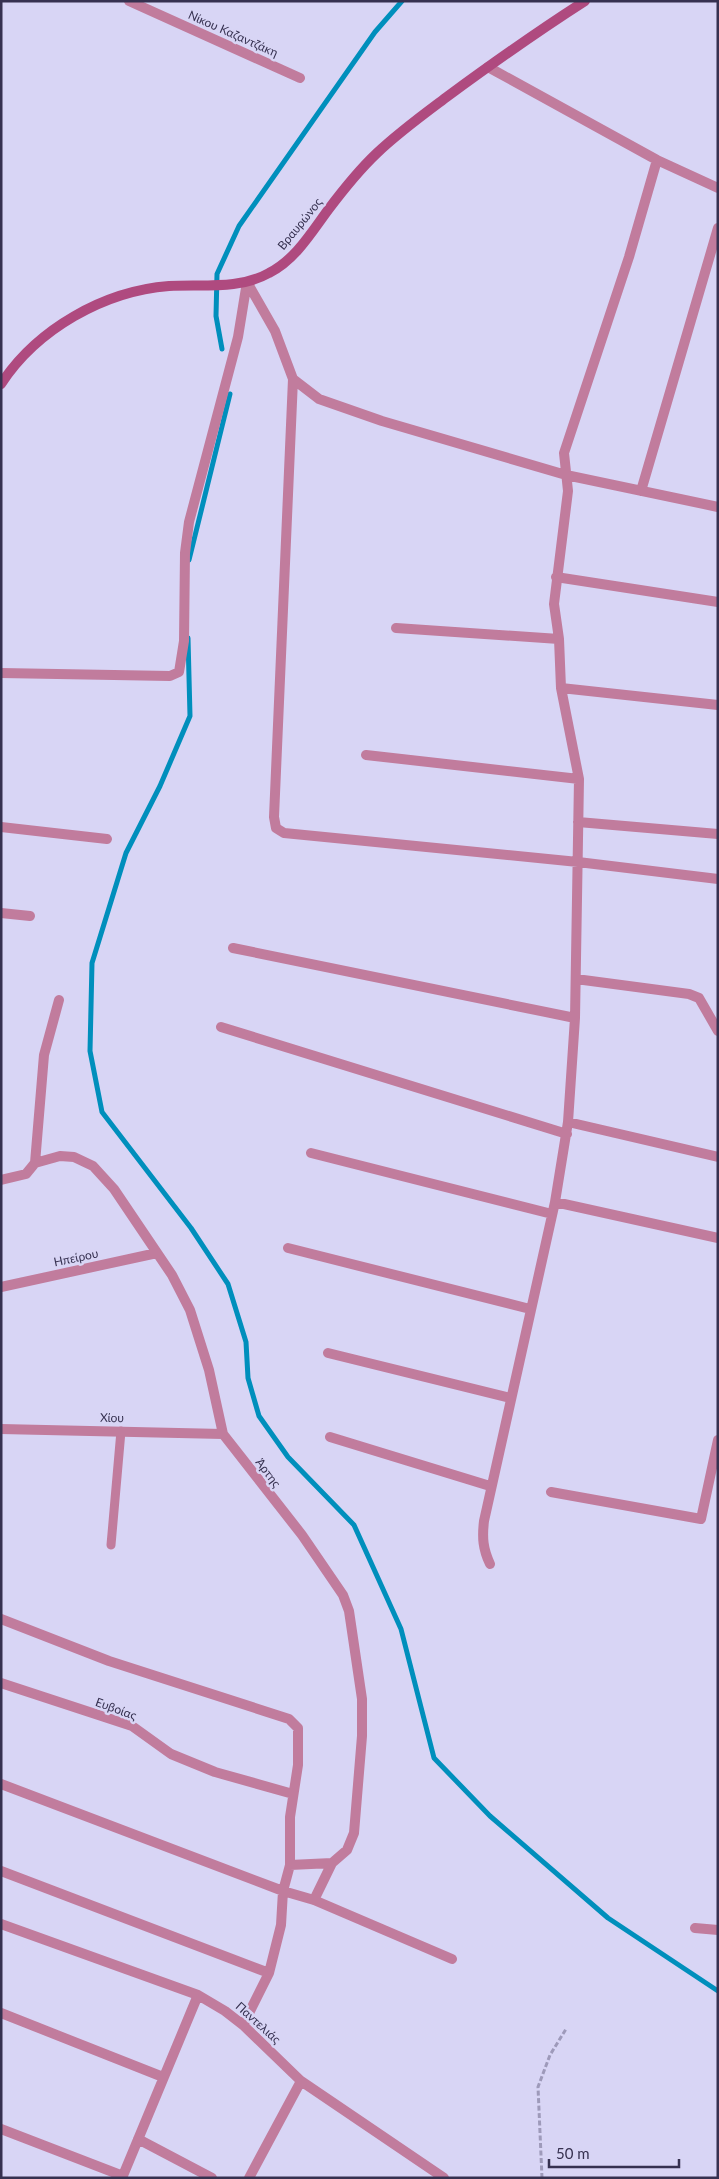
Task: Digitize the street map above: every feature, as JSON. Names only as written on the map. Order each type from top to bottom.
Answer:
[{"type":"main road","name":"Βραυρώνος","points":[[1,384],[15,364],[40,341],[90,308],[130,293],[166,286],[229,285],[247,282],[282,266],[296,253],[346,186],[399,133],[488,67],[585,1]]},
{"type":"street","name":"Νίκου Καζαντζάκη","points":[[129,1],[300,78]]},
{"type":"street","points":[[488,67],[657,160],[718,188]]},
{"type":"street","points":[[490,1564],[484,1552],[482,1538],[490,1486],[555,1202],[567,1134],[575,1018],[580,779],[561,688],[559,640],[554,604],[568,490],[564,452],[629,257],[657,160]]},
{"type":"street","points":[[641,491],[718,228]]},
{"type":"street","points":[[247,282],[275,331],[293,379],[274,817],[276,828],[284,833],[578,862],[718,879]]},
{"type":"street","points":[[1,673],[170,676],[179,672],[184,641],[185,554],[189,522],[238,337],[247,282]]},
{"type":"street","points":[[293,379],[319,399],[373,418],[566,475],[718,506]]},
{"type":"street","points":[[556,577],[718,602]]},
{"type":"street","points":[[396,628],[559,640]]},
{"type":"street","points":[[561,688],[718,705]]},
{"type":"street","points":[[366,755],[580,779]]},
{"type":"street","points":[[578,822],[718,834]]},
{"type":"street","points":[[1,827],[107,839]]},
{"type":"street","points":[[1,913],[30,916]]},
{"type":"street","points":[[233,948],[575,1018]]},
{"type":"street","points":[[576,979],[688,994],[699,998],[718,1031]]},
{"type":"street","points":[[35,1163],[44,1055],[59,1000]]},
{"type":"street","points":[[221,1027],[567,1134]]},
{"type":"street","points":[[568,1122],[718,1157]]},
{"type":"street","points":[[311,1153],[552,1214]]},
{"type":"street","name":"Άρτης","points":[[1,1180],[26,1174],[35,1163],[60,1156],[74,1157],[93,1166],[114,1190],[172,1275],[190,1310],[209,1370],[223,1434],[302,1535],[343,1595],[349,1611],[362,1699],[362,1736],[354,1833],[346,1850],[332,1863],[314,1900]]},
{"type":"street","points":[[555,1202],[718,1238]]},
{"type":"street","points":[[288,1248],[530,1309]]},
{"type":"street","name":"Ηπείρου","points":[[1,1287],[157,1253]]},
{"type":"street","points":[[328,1354],[510,1398]]},
{"type":"street","name":"Χίου","points":[[1,1429],[121,1430],[223,1434]]},
{"type":"street","points":[[330,1436],[490,1486]]},
{"type":"street","points":[[551,1492],[701,1519],[718,1440]]},
{"type":"street","points":[[1,1619],[109,1661],[289,1719],[298,1728],[299,1740],[290,1817],[290,1865],[283,1891],[281,1925],[269,1973],[244,2025]]},
{"type":"street","name":"Ευβοίας","points":[[1,1683],[132,1726],[172,1754],[215,1772],[293,1794]]},
{"type":"street","points":[[1,1784],[283,1891],[314,1900],[452,1959]]},
{"type":"street","points":[[290,1865],[332,1863]]},
{"type":"street","points":[[1,1872],[269,1973]]},
{"type":"street","name":"Παντελιάς","points":[[1,1924],[198,1995],[244,2025],[301,2081],[444,2178]]},
{"type":"street","points":[[695,1928],[718,1930]]},
{"type":"street","points":[[1,2129],[123,2177],[198,1995]]},
{"type":"street","points":[[1,2013],[164,2078]]},
{"type":"street","points":[[249,2178],[301,2081]]},
{"type":"street","points":[[138,2139],[212,2178]]},
{"type":"lane","points":[[111,1546],[121,1430]]},
{"type":"path","points":[[542,2178],[538,2087],[550,2055],[566,2030]]},
{"type":"waterway","points":[[222,349],[216,316],[217,274],[239,226],[375,32],[402,1]]},
{"type":"waterway","points":[[189,560],[230,394]]},
{"type":"waterway","points":[[188,638],[190,716],[160,786],[126,853],[92,963],[90,1051],[102,1112],[191,1228],[228,1284],[246,1342],[248,1378],[259,1416],[288,1457],[354,1525],[401,1629],[434,1758],[490,1816],[608,1918],[718,1991]]}]
